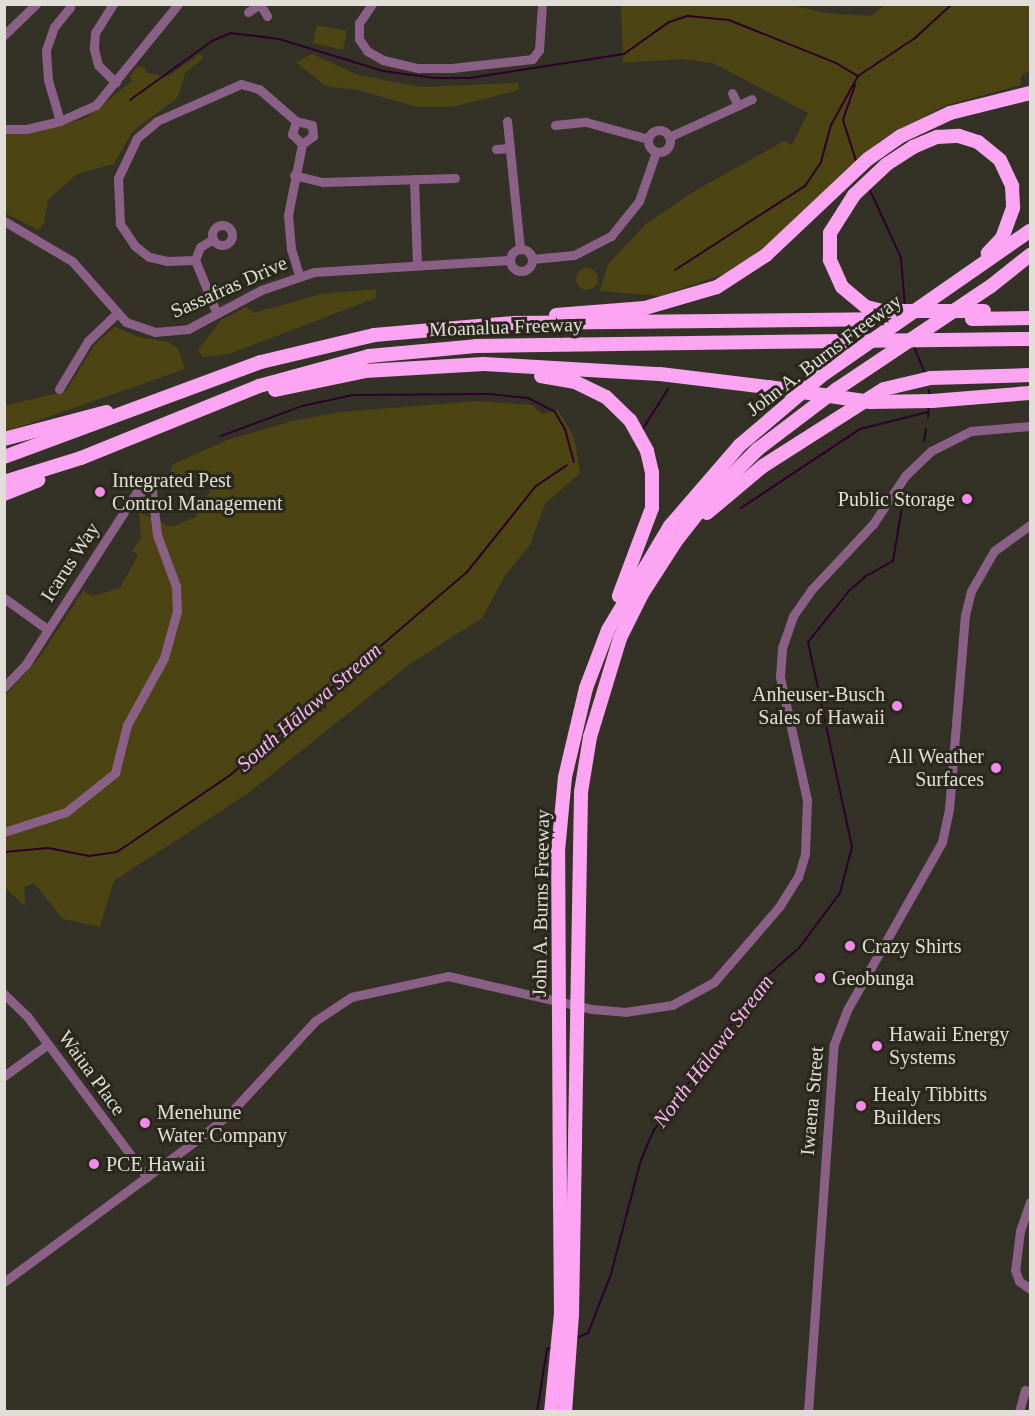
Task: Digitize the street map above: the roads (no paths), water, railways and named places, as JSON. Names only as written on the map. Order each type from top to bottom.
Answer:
[{"type":"highway","points":[[452,326],[638,309],[699,294],[733,278],[766,255],[868,159],[932,120],[1030,93]]},
{"type":"highway","points":[[923,305],[1002,238],[1013,208],[1009,177],[1000,160],[986,147],[949,135],[913,147],[877,173],[854,195],[833,226],[830,260],[837,279],[849,296],[878,315],[984,311],[1030,316]]},
{"type":"highway","name":"John A. Burns Freeway","points":[[551,1412],[561,1314],[558,851],[565,777],[586,688],[608,630],[670,526],[715,470],[791,399],[1030,231]]},
{"type":"highway","name":"John A. Burns Freeway","points":[[565,1412],[572,1316],[581,792],[590,737],[620,638],[656,570],[712,495],[758,449],[916,334],[991,286],[1030,255]]},
{"type":"highway","points":[[991,286],[1030,262]]},
{"type":"highway","name":"Moanalua Freeway","points":[[4,457],[220,376],[342,340],[452,326],[878,315],[972,319],[1030,316]]},
{"type":"highway","name":"Moanalua Freeway","points":[[4,482],[81,458],[296,374],[400,352],[487,345],[1030,339]]},
{"type":"highway","points":[[145,432],[277,389],[365,371],[484,364],[660,374],[870,402],[932,401],[1030,393]]},
{"type":"highway","points":[[365,371],[460,368],[554,377],[586,386],[615,404],[637,430],[647,452],[652,473],[652,508],[608,630]]},
{"type":"highway","points":[[656,570],[704,516],[741,482],[863,399],[884,389],[931,378],[1030,375]]},
{"type":"highway","points":[[4,439],[69,424],[220,376]]},
{"type":"highway","points":[[4,494],[81,458]]},
{"type":"street","points":[[4,35],[36,4]]},
{"type":"street","points":[[113,4],[95,33],[94,49],[98,65],[117,83]]},
{"type":"street","points":[[4,129],[26,129],[60,121],[96,105],[117,83],[178,4]]},
{"type":"street","points":[[248,12],[260,4],[267,16]]},
{"type":"street","points":[[372,4],[359,23],[363,46],[383,60],[419,68],[483,67],[532,59],[539,50],[542,4]]},
{"type":"street","points":[[60,121],[48,80],[46,50],[54,27],[70,7]]},
{"type":"street","points":[[195,260],[155,260],[140,251],[123,229],[118,213],[118,178],[131,144],[157,121],[241,84],[260,89],[296,122],[306,121],[314,129],[311,140],[302,144]]},
{"type":"street","points":[[732,93],[738,106]]},
{"type":"street","name":"Sassafras Drive","points":[[669,137],[752,99]]},
{"type":"street","points":[[507,121],[520,249]]},
{"type":"street","points":[[296,122],[292,134],[302,144]]},
{"type":"street","name":"Sassafras Drive","points":[[555,125],[586,122],[648,139],[658,130],[669,137]]},
{"type":"street","name":"Sassafras Drive","points":[[4,221],[72,261],[116,314],[133,326],[172,333],[299,275],[342,268],[509,260],[512,267],[521,271],[530,266],[532,259],[574,255],[611,236],[639,201],[656,152],[666,149],[669,137]]},
{"type":"street","points":[[648,139],[651,148],[656,152]]},
{"type":"street","points":[[299,275],[289,226],[294,174],[302,144]]},
{"type":"street","points":[[496,149],[510,148]]},
{"type":"street","points":[[294,174],[323,182],[455,178]]},
{"type":"street","points":[[414,180],[417,264]]},
{"type":"street","points":[[213,239],[200,248],[195,260],[217,314]]},
{"type":"street","points":[[509,260],[514,251],[520,249],[529,253],[532,259]]},
{"type":"street","points":[[59,389],[88,341],[116,314]]},
{"type":"street","points":[[4,1282],[147,1178],[233,1110],[324,1013],[361,993],[447,976],[592,1009],[625,1012],[672,1005],[714,982],[779,907],[798,877],[805,854],[807,800],[780,677],[790,623],[811,590],[873,524],[905,476],[931,451],[971,431],[1030,426]]},
{"type":"street","name":"Icarus Way","points":[[4,687],[26,664],[137,492],[152,491],[157,535],[176,586],[177,611],[164,658],[127,726],[115,773],[66,812],[4,832]]},
{"type":"street","name":"Iwaena Street","points":[[808,1412],[834,1044],[847,1010],[942,842],[970,591],[994,551],[1030,525]]},
{"type":"street","points":[[4,598],[47,629]]},
{"type":"street","name":"Waiua Place","points":[[4,994],[48,1044],[147,1178]]},
{"type":"street","points":[[4,1076],[48,1044]]},
{"type":"street","points":[[1030,1202],[1020,1231],[1016,1270],[1019,1281],[1030,1288]]},
{"type":"street","points":[[1019,1412],[1024,1390]]},
{"type":"waterway","name":"South Hālawa Stream","points":[[675,270],[805,186],[821,162],[831,125],[858,76],[915,38],[952,4]]},
{"type":"waterway","points":[[130,100],[212,41],[231,33],[279,39],[383,71],[435,78],[469,78],[624,54],[669,22],[688,16],[729,20],[836,63],[858,76]]},
{"type":"waterway","name":"North Hālawa Stream","points":[[855,85],[843,120],[857,164]]},
{"type":"waterway","name":"North Hālawa Stream","points":[[869,188],[901,258],[905,307]]},
{"type":"waterway","name":"North Hālawa Stream","points":[[913,344],[924,371]]},
{"type":"waterway","name":"South Hālawa Stream","points":[[642,430],[668,389]]},
{"type":"waterway","name":"North Hālawa Stream","points":[[929,390],[930,397]]},
{"type":"waterway","points":[[221,436],[302,406],[353,395],[489,394],[528,398],[555,412],[565,429],[574,462]]},
{"type":"waterway","name":"North Hālawa Stream","points":[[928,417],[929,405]]},
{"type":"waterway","points":[[741,508],[860,429],[928,412]]},
{"type":"waterway","name":"North Hālawa Stream","points":[[924,441],[926,429]]},
{"type":"waterway","name":"South Hālawa Stream","points":[[4,852],[48,848],[89,856],[117,852],[229,776],[467,572],[536,486],[567,465]]},
{"type":"waterway","name":"North Hālawa Stream","points":[[576,1338],[588,1333],[611,1274],[641,1160],[654,1130],[768,975],[799,948],[840,893],[852,847],[808,642],[848,592],[866,576],[893,561],[902,507]]},
{"type":"waterway","name":"North Hālawa Stream","points":[[537,1412],[547,1349],[551,1348]]},
{"type":"place","name":"Integrated Pest Control Management","points":[[100,492]]},
{"type":"place","name":"Public Storage","points":[[967,499]]},
{"type":"place","name":"Anheuser-Busch Sales of Hawaii","points":[[897,706]]},
{"type":"place","name":"All Weather Surfaces","points":[[996,768]]},
{"type":"place","name":"Crazy Shirts","points":[[850,946]]},
{"type":"place","name":"Geobunga","points":[[820,978]]},
{"type":"place","name":"Hawaii Energy Systems","points":[[877,1046]]},
{"type":"place","name":"Healy Tibbitts Builders","points":[[861,1106]]},
{"type":"place","name":"Menehune Water Company","points":[[145,1123]]},
{"type":"place","name":"PCE Hawaii","points":[[94,1164]]}]
